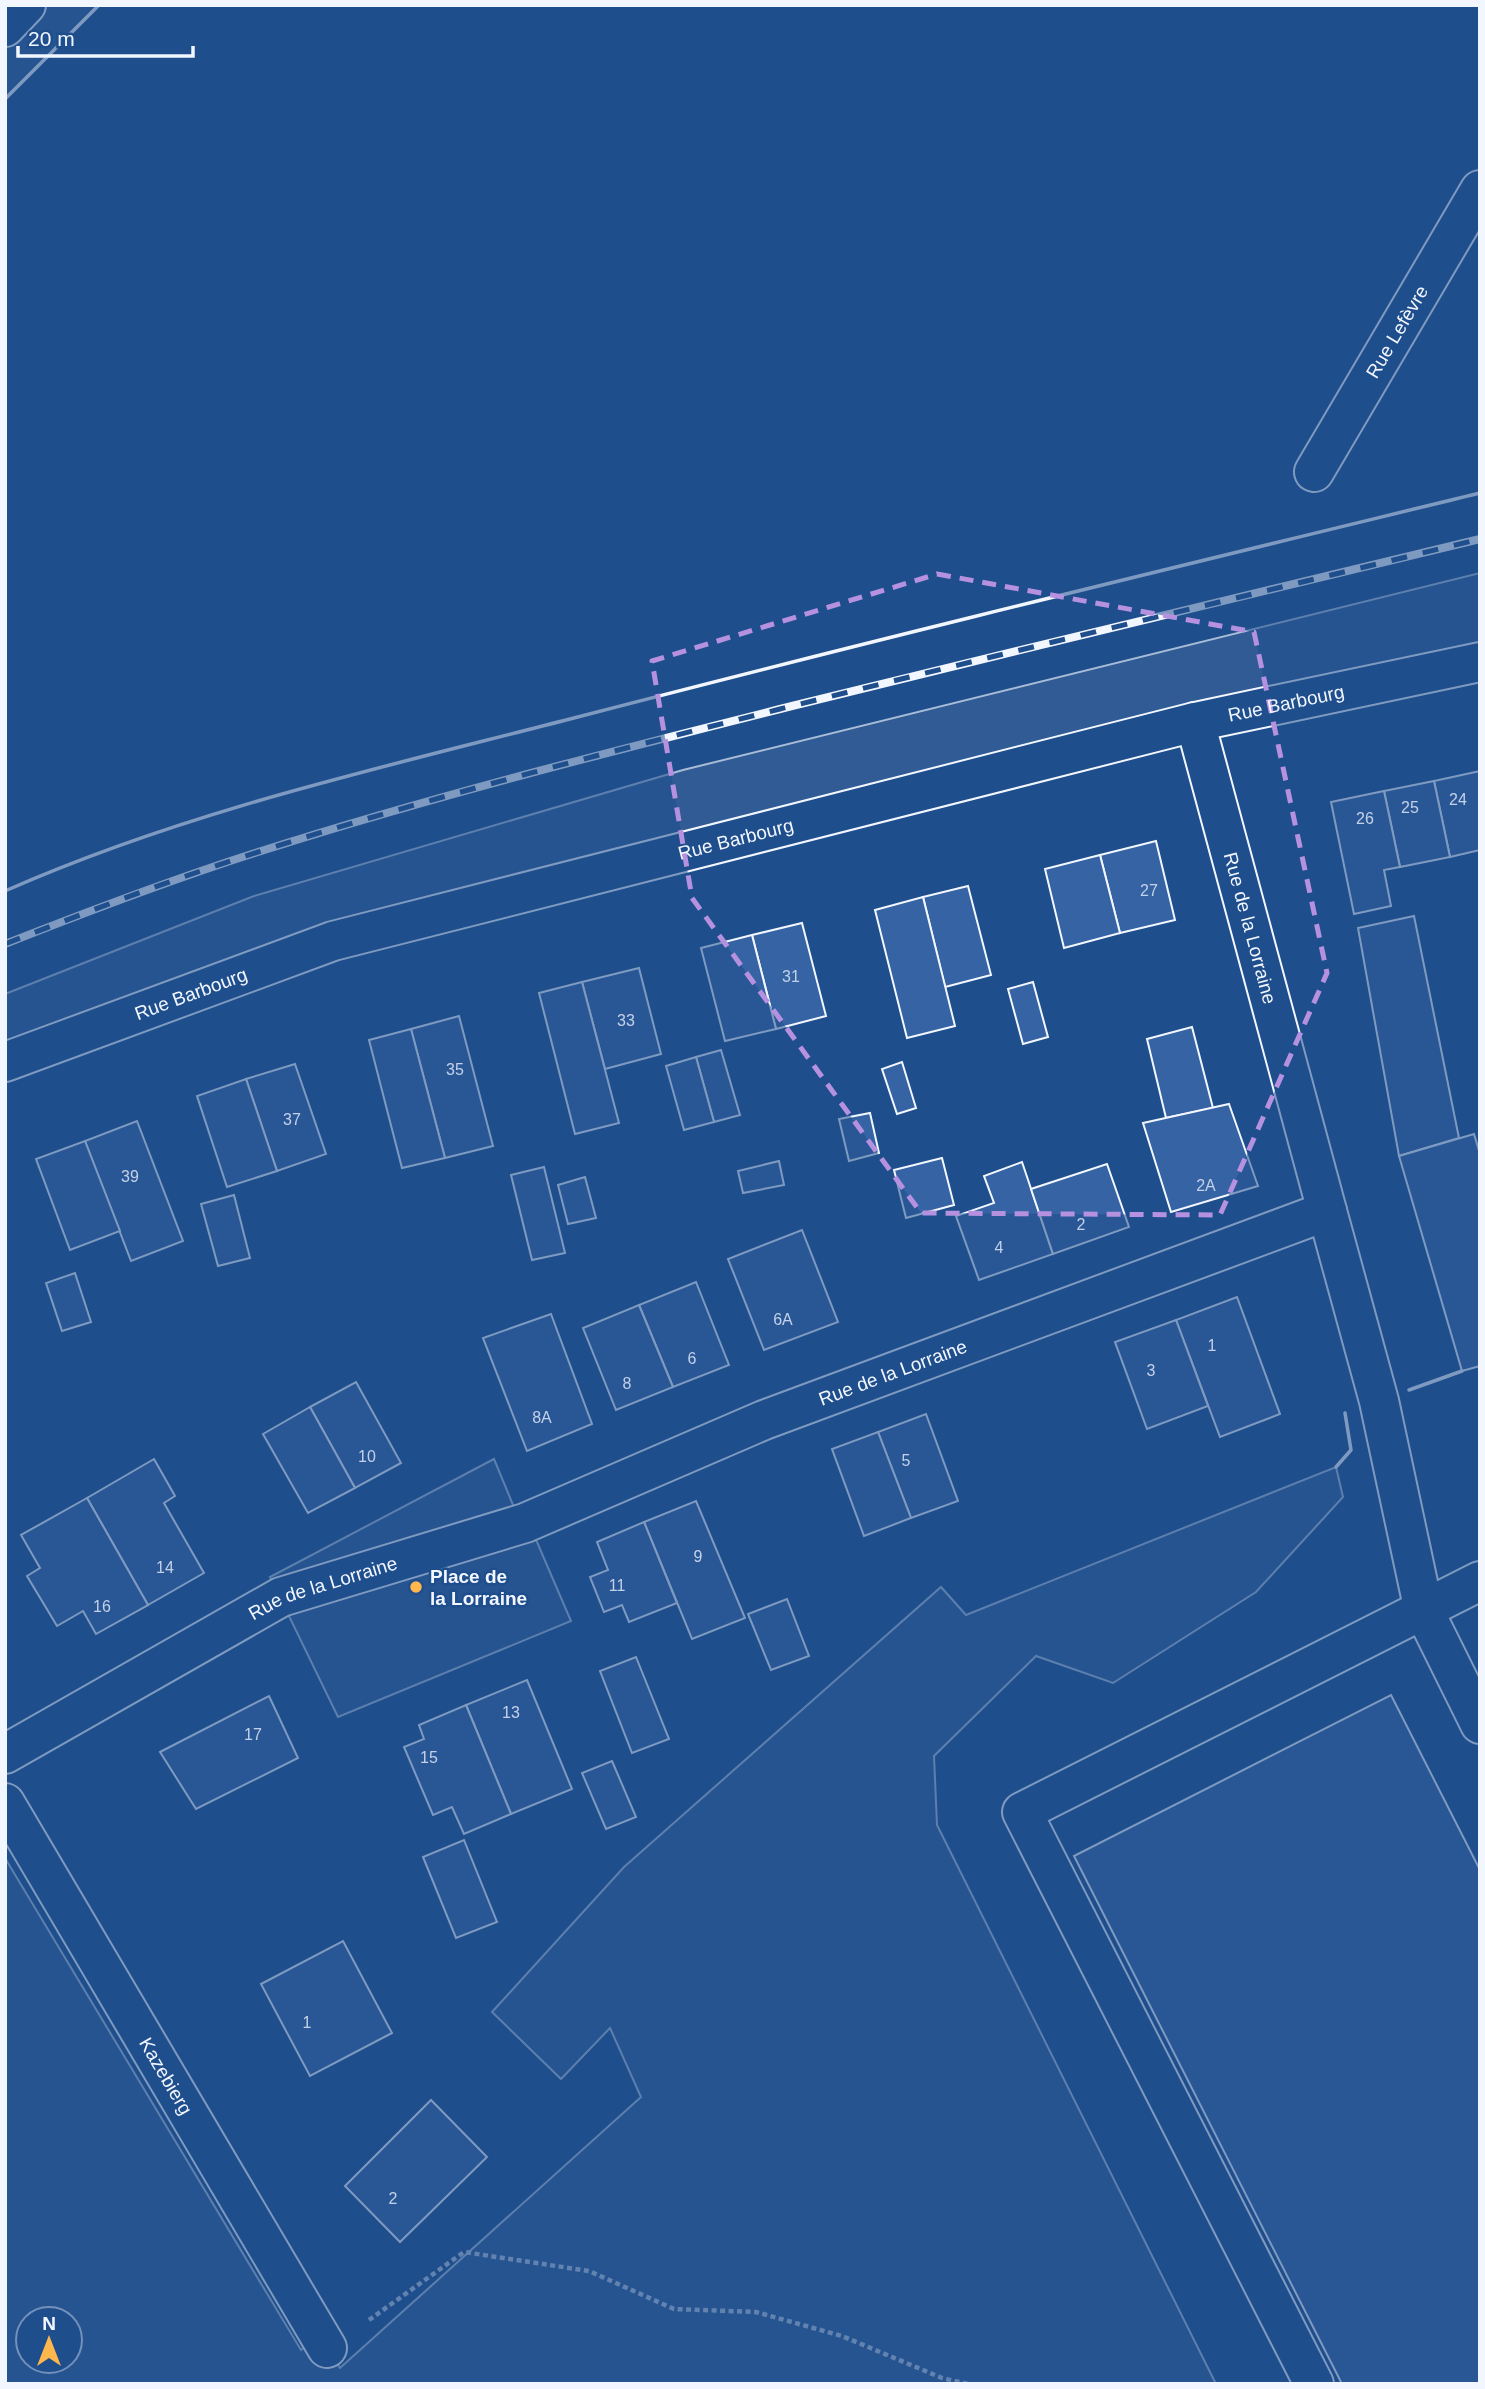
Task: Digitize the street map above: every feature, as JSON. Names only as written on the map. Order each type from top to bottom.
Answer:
[{"type":"street","points":[[5,27],[26,5]]},
{"type":"street","name":"Rue Lefèvre","points":[[1314,472],[1480,190]]},
{"type":"street","name":"Rue Barbourg","points":[[5,1062],[332,941],[1195,722],[1480,662]]},
{"type":"street","name":"Rue de la Lorraine","points":[[5,1754],[281,1597],[525,1523],[764,1420],[1327,1211],[1195,722]]},
{"type":"street","points":[[1327,1211],[1379,1401],[1424,1611],[1480,1724]]},
{"type":"street","points":[[1314,2384],[1022,1812],[1480,1581]]},
{"type":"street","name":"Kazebierg","points":[[5,1803],[327,2348]]},
{"type":"path","points":[[327,2348],[464,2252],[589,2271],[674,2309],[756,2312],[842,2336],[942,2378],[968,2384]]},
{"type":"highlighted area","points":[[937,574],[1254,632],[1327,973],[1220,1215],[921,1213],[692,898],[652,661]]},
{"type":"shaded area","points":[[5,5],[99,5],[5,99]]},
{"type":"shaded area","points":[[1480,573],[1480,662],[333,941],[5,1062],[5,994],[254,896],[683,770]]},
{"type":"shaded area","name":"Place de la Lorraine","points":[[494,1459],[513,1505],[537,1542],[571,1621],[338,1717],[270,1577]]},
{"type":"shaded area","points":[[1336,1467],[1343,1497],[1256,1592],[1113,1683],[1036,1656],[934,1756],[937,1825],[1216,2384],[5,2384],[5,1858],[301,2350],[319,2333],[340,2368],[641,2097],[610,2028],[561,2079],[492,2012],[624,1867],[941,1587],[966,1615]]},
{"type":"building","points":[[1480,771],[1480,850],[1450,857],[1434,781]]},
{"type":"building","points":[[1434,781],[1450,857],[1400,867],[1384,791]]},
{"type":"building","points":[[1384,791],[1400,867],[1384,870],[1391,906],[1354,914],[1331,802]]},
{"type":"building","points":[[1156,841],[1175,920],[1120,933],[1100,855]]},
{"type":"building","points":[[1100,855],[1120,933],[1064,948],[1045,869]]},
{"type":"building","points":[[968,886],[991,975],[945,987],[923,897]]},
{"type":"building","points":[[923,897],[955,1026],[907,1038],[875,910]]},
{"type":"building","points":[[1414,916],[1459,1138],[1399,1156],[1358,928]]},
{"type":"building","points":[[802,923],[826,1016],[776,1029],[752,935]]},
{"type":"building","points":[[752,935],[776,1029],[725,1041],[701,948]]},
{"type":"building","points":[[639,968],[661,1054],[605,1069],[582,982]]},
{"type":"building","points":[[582,982],[619,1123],[575,1134],[539,993]]},
{"type":"building","points":[[1033,982],[1048,1037],[1023,1044],[1008,989]]},
{"type":"building","points":[[459,1016],[493,1146],[445,1158],[411,1029]]},
{"type":"building","points":[[1192,1027],[1213,1108],[1166,1118],[1147,1039]]},
{"type":"building","points":[[411,1029],[445,1158],[402,1168],[369,1040]]},
{"type":"building","points":[[721,1050],[740,1115],[714,1122],[696,1057]]},
{"type":"building","points":[[696,1057],[714,1122],[684,1130],[666,1066]]},
{"type":"building","points":[[902,1062],[916,1108],[897,1114],[882,1069]]},
{"type":"building","points":[[295,1064],[326,1154],[277,1171],[246,1079]]},
{"type":"building","points":[[246,1079],[277,1171],[227,1187],[197,1096]]},
{"type":"building","points":[[1229,1104],[1258,1186],[1171,1212],[1143,1123]]},
{"type":"building","points":[[870,1113],[879,1153],[849,1161],[839,1119]]},
{"type":"building","points":[[137,1121],[183,1241],[131,1261],[85,1141]]},
{"type":"building","points":[[1474,1134],[1480,1154],[1480,1366],[1462,1371],[1399,1156]]},
{"type":"building","points":[[85,1141],[120,1231],[70,1250],[36,1159]]},
{"type":"building","points":[[942,1158],[954,1205],[906,1218],[894,1170]]},
{"type":"building","points":[[779,1161],[784,1185],[743,1193],[738,1171]]},
{"type":"building","points":[[1022,1162],[1053,1254],[979,1280],[956,1216],[994,1203],[984,1176]]},
{"type":"building","points":[[1107,1164],[1129,1227],[1053,1254],[1031,1189]]},
{"type":"building","points":[[544,1167],[565,1253],[532,1260],[511,1175]]},
{"type":"building","points":[[585,1177],[596,1218],[568,1224],[558,1185]]},
{"type":"building","points":[[234,1195],[250,1258],[218,1266],[201,1204]]},
{"type":"building","points":[[802,1230],[838,1322],[764,1350],[728,1259]]},
{"type":"building","points":[[75,1273],[91,1322],[62,1331],[46,1283]]},
{"type":"building","points":[[696,1282],[729,1365],[673,1387],[639,1305]]},
{"type":"building","points":[[1237,1297],[1280,1414],[1220,1437],[1176,1320]]},
{"type":"building","points":[[639,1305],[673,1387],[616,1410],[583,1328]]},
{"type":"building","points":[[551,1314],[592,1424],[527,1451],[483,1338]]},
{"type":"building","points":[[1176,1320],[1208,1406],[1147,1429],[1115,1342]]},
{"type":"building","points":[[356,1382],[401,1463],[355,1488],[310,1407]]},
{"type":"building","points":[[310,1407],[355,1488],[308,1513],[263,1434]]},
{"type":"building","points":[[926,1414],[958,1501],[911,1518],[878,1432]]},
{"type":"building","points":[[878,1432],[911,1518],[864,1536],[832,1449]]},
{"type":"building","points":[[154,1459],[175,1496],[164,1503],[204,1573],[148,1605],[87,1498]]},
{"type":"building","points":[[87,1498],[148,1605],[96,1634],[83,1611],[57,1626],[27,1576],[40,1568],[21,1535]]},
{"type":"building","points":[[696,1501],[745,1618],[692,1639],[644,1522]]},
{"type":"building","points":[[644,1522],[677,1603],[629,1622],[622,1605],[604,1612],[590,1577],[608,1570],[597,1542]]},
{"type":"building","points":[[787,1599],[809,1656],[771,1670],[748,1614]]},
{"type":"building","points":[[636,1657],[669,1739],[632,1753],[600,1671]]},
{"type":"building","points":[[527,1680],[572,1789],[511,1814],[466,1705]]},
{"type":"building","points":[[1391,1695],[1480,1870],[1480,2384],[1342,2384],[1074,1856]]},
{"type":"building","points":[[269,1696],[298,1758],[196,1809],[160,1752]]},
{"type":"building","points":[[466,1705],[511,1814],[464,1834],[452,1807],[433,1815],[404,1747],[424,1739],[419,1725]]},
{"type":"building","points":[[612,1761],[636,1817],[606,1829],[582,1773]]},
{"type":"building","points":[[464,1840],[497,1922],[456,1938],[423,1857]]},
{"type":"building","points":[[343,1941],[392,2033],[310,2076],[261,1984]]},
{"type":"building","points":[[431,2100],[487,2157],[400,2242],[345,2186]]},
{"type":"railway","points":[[5,944],[226,862],[457,793],[792,706],[1480,539]]},
{"type":"wall","points":[[5,99],[99,5]]},
{"type":"wall","points":[[5,891],[143,837],[284,793],[911,632],[1480,493]]},
{"type":"wall","points":[[1409,1390],[1462,1371]]},
{"type":"wall","points":[[1336,1467],[1351,1450],[1345,1413]]},
{"type":"place","name":"Place de la Lorraine","points":[[416,1587]]}]
